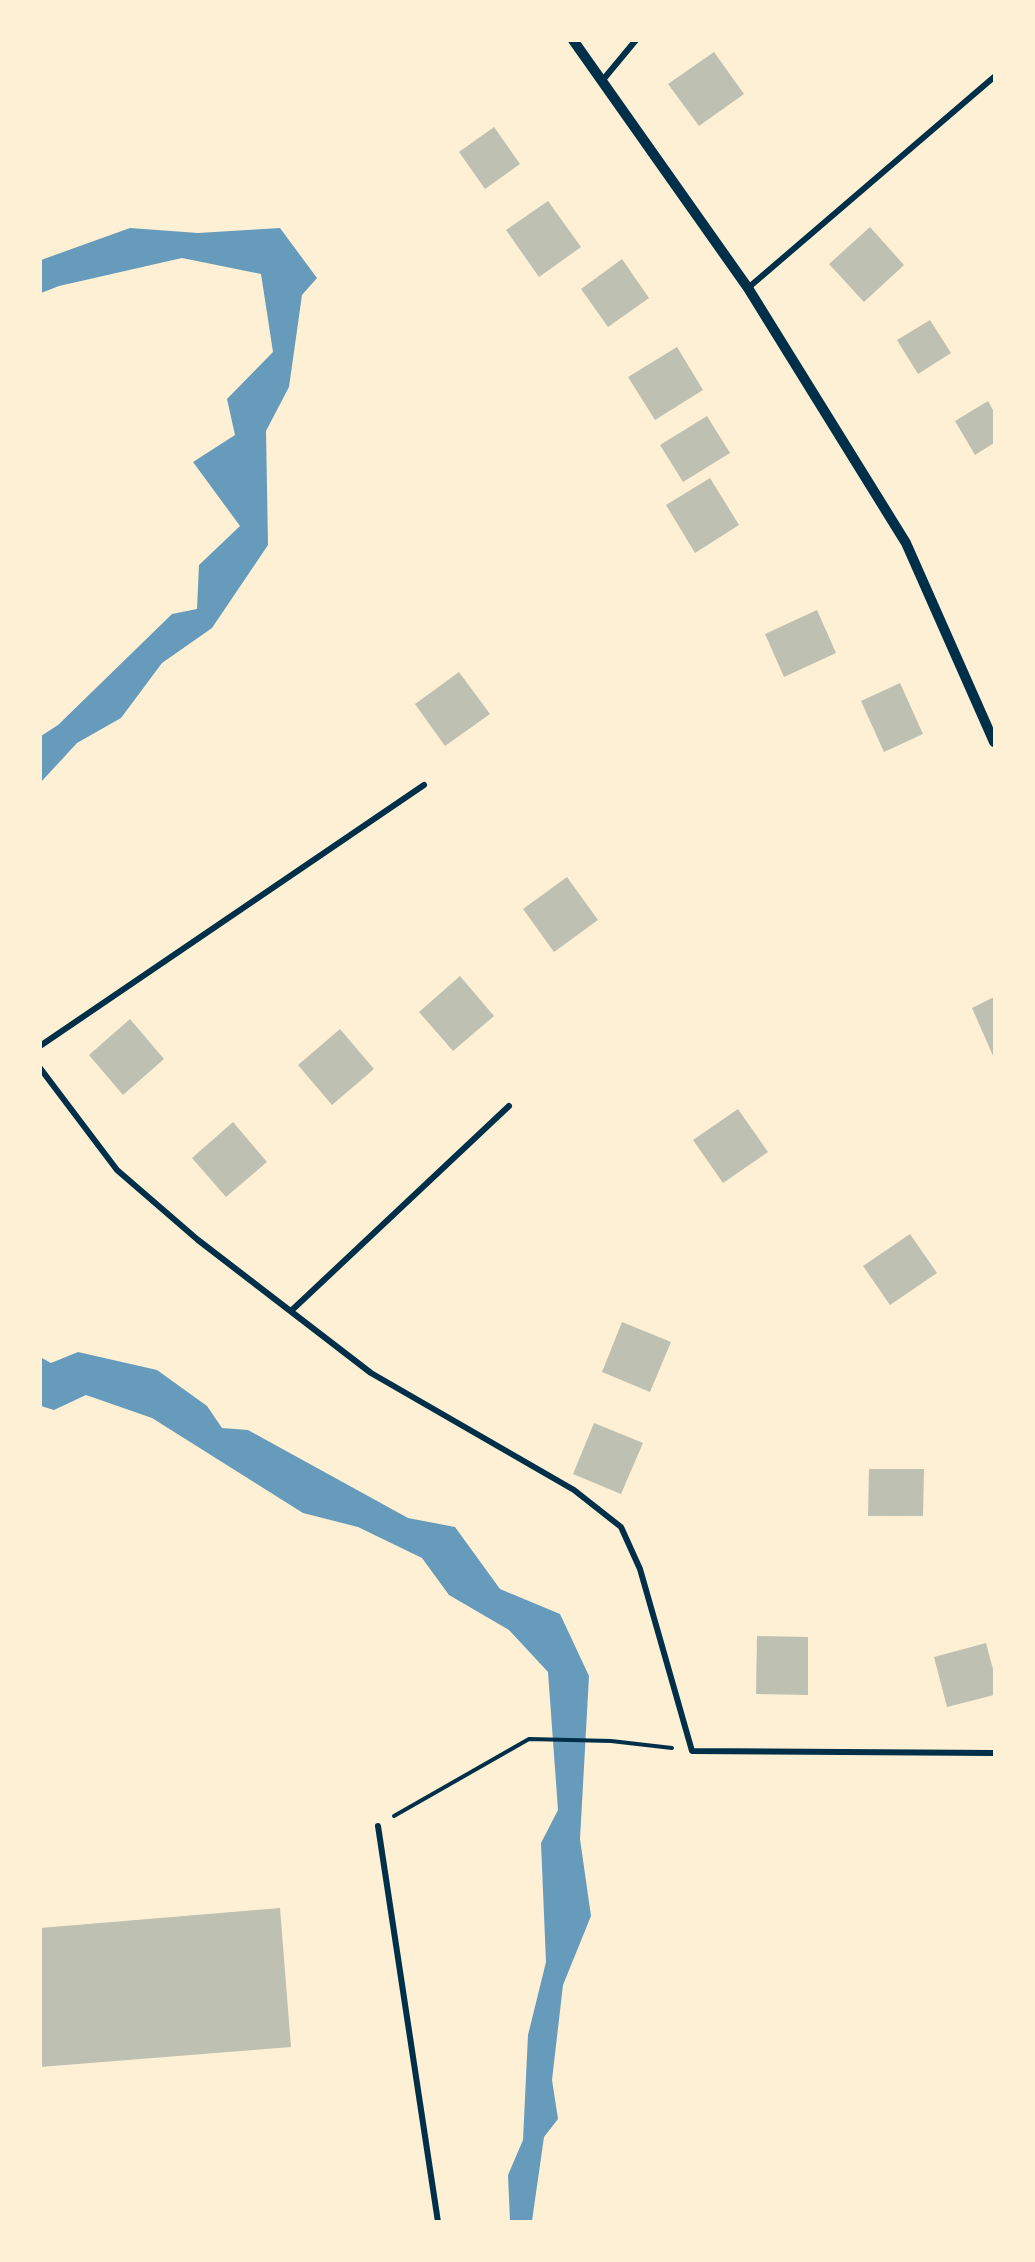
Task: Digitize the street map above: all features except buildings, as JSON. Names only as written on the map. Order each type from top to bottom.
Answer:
[{"type":"street","points":[[573,40],[748,288],[906,543],[994,742]]},
{"type":"street","points":[[602,82],[636,40]]},
{"type":"street","points":[[748,288],[994,77]]},
{"type":"street","points":[[40,1046],[424,785]]},
{"type":"street","points":[[40,1068],[117,1170],[198,1240],[371,1373],[574,1490],[621,1527],[640,1569],[692,1750],[994,1753]]},
{"type":"street","points":[[291,1311],[509,1107]]},
{"type":"street","points":[[378,1826],[438,2222]]},
{"type":"path","points":[[378,1826],[529,1739],[610,1741],[692,1750]]},
{"type":"water","points":[[130,228],[198,233],[280,228],[317,278],[302,295],[289,387],[266,431],[268,545],[212,628],[162,663],[121,718],[77,743],[41,782],[41,736],[58,725],[172,614],[197,609],[199,565],[240,526],[193,462],[235,435],[227,399],[273,352],[261,274],[182,258],[59,286],[41,293],[41,260]]},
{"type":"water","points":[[78,1352],[157,1370],[207,1406],[222,1428],[248,1430],[408,1518],[455,1527],[500,1589],[560,1614],[589,1676],[580,1839],[591,1916],[563,1985],[552,2080],[558,2119],[544,2137],[532,2221],[510,2221],[508,2175],[523,2140],[528,2035],[546,1962],[541,1843],[558,1810],[548,1672],[509,1630],[449,1595],[422,1558],[358,1527],[303,1513],[152,1418],[86,1395],[54,1410],[41,1406],[40,1357],[51,1363]]}]
